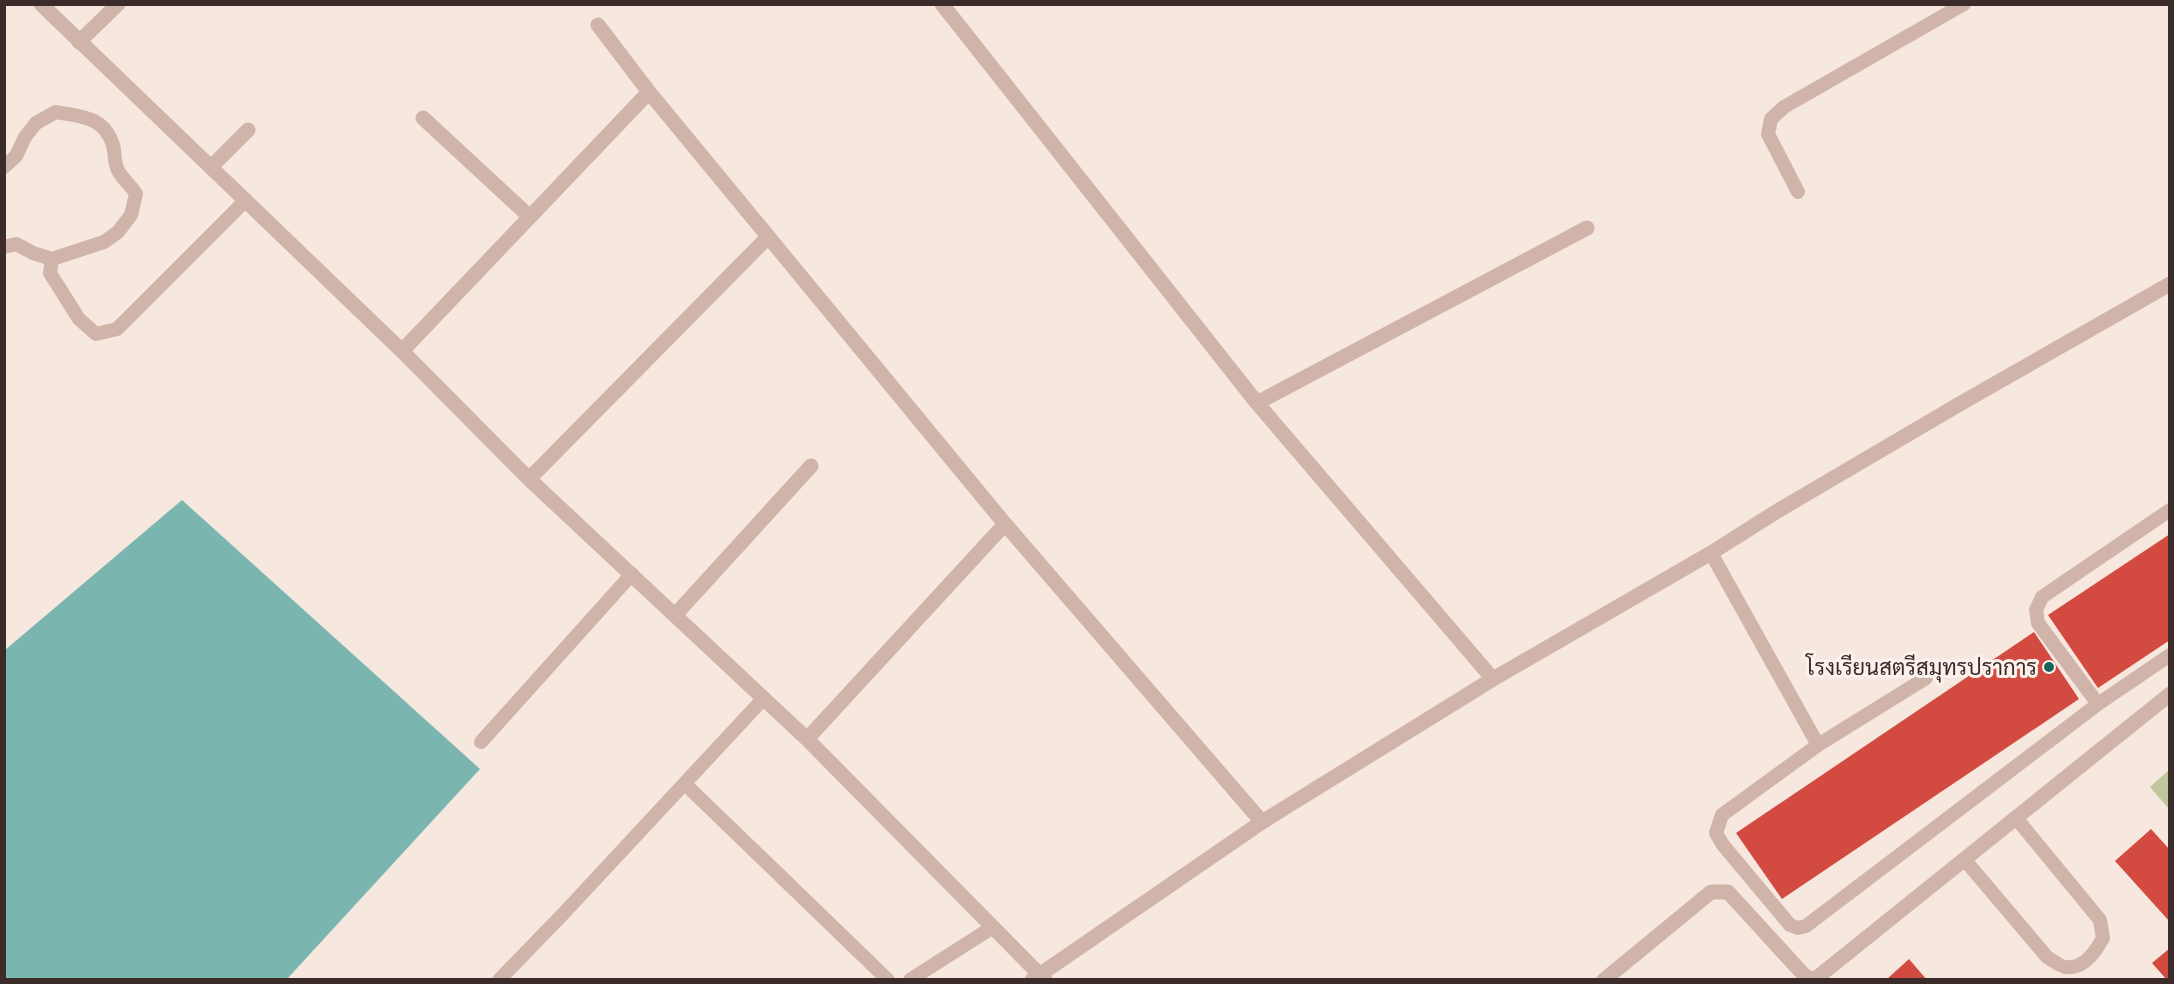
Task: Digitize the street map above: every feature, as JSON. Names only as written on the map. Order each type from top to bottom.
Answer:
[{"type":"street","points":[[41,4],[402,351],[529,479],[676,614],[807,739],[993,927],[1039,978],[1262,822],[1493,679],[1711,553],[1779,510],[1953,408],[2169,284]]},
{"type":"street","points":[[79,42],[118,4]]},
{"type":"street","points":[[942,4],[1257,403],[1493,679]]},
{"type":"street","points":[[598,25],[649,92],[1005,524],[1262,822]]},
{"type":"street","points":[[402,351],[649,92]]},
{"type":"street","points":[[423,118],[530,217]]},
{"type":"street","points":[[211,167],[249,130]]},
{"type":"street","points":[[1257,403],[1587,228]]},
{"type":"street","points":[[529,479],[768,237]]},
{"type":"street","points":[[676,614],[811,466]]},
{"type":"street","points":[[807,739],[1005,524]]},
{"type":"street","points":[[1604,980],[1711,892],[1728,892],[1804,975],[1813,980],[2169,694]]},
{"type":"lane","points":[[1798,192],[1768,134],[1771,119],[1784,107],[1964,4]]},
{"type":"lane","points":[[4,167],[16,156],[25,137],[36,123],[56,112],[96,120],[106,131],[113,145],[118,171],[128,180],[136,194],[131,215],[118,232],[104,242],[52,259],[16,244],[4,247]]},
{"type":"lane","points":[[52,259],[50,273],[79,319],[96,334],[117,329],[246,200]]},
{"type":"lane","points":[[2098,704],[2037,623],[2036,610],[2042,597],[2169,510]]},
{"type":"lane","points":[[1711,553],[1818,745]]},
{"type":"lane","points":[[481,742],[632,574]]},
{"type":"lane","points":[[1926,678],[1818,745],[1722,815],[1716,833],[1723,845],[1790,925],[1798,928],[1806,926],[2098,704],[2169,655]]},
{"type":"lane","points":[[499,980],[764,698]]},
{"type":"lane","points":[[685,784],[888,980]]},
{"type":"lane","points":[[1965,859],[2048,957],[2065,967],[2079,965],[2094,954],[2103,939],[2100,920],[2016,818]]},
{"type":"lane","points":[[910,980],[993,927]]},
{"type":"green space","points":[[2169,770],[2169,809],[2150,787]]},
{"type":"water","points":[[182,500],[480,769],[287,979],[5,979],[5,650]]},
{"type":"building","points":[[2170,534],[2170,640],[2098,688],[2048,615]]},
{"type":"building","points":[[2034,632],[2079,699],[1782,899],[1736,833]]},
{"type":"building","points":[[2151,829],[2170,850],[2170,922],[2115,861]]},
{"type":"building","points":[[2170,948],[2170,980],[2167,980],[2152,963]]},
{"type":"building","points":[[1909,959],[1927,980],[1886,980]]},
{"type":"place","name":"โรงเรียนสตรีสมุทรปราการ","points":[[2049,667]]}]
